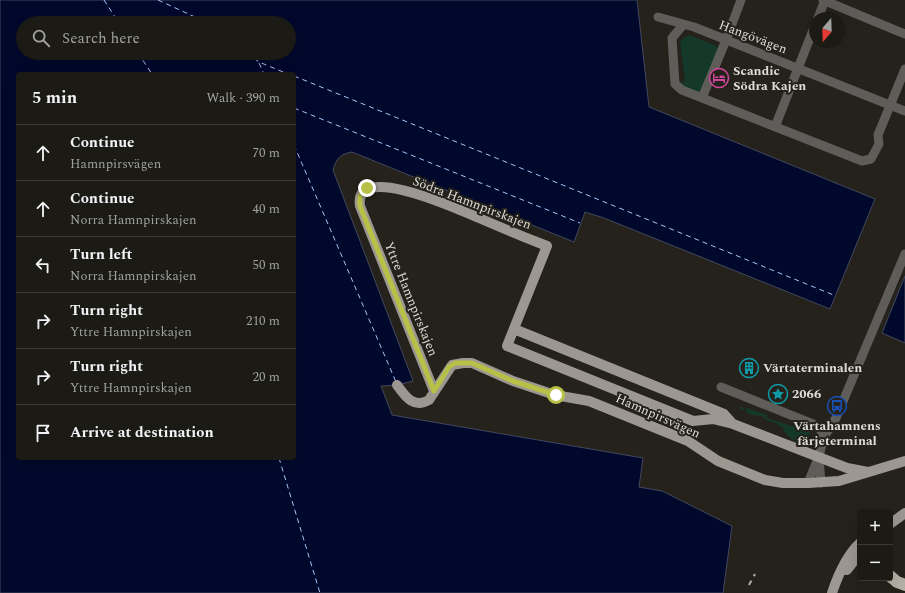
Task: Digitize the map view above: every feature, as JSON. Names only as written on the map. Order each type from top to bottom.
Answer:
[{"type":"highway","points":[[893,579],[905,585]]},
{"type":"main road","name":"Södra Hamnpirskajen","points":[[363,191],[367,188],[380,187],[418,193],[547,246]]},
{"type":"main road","name":"Yttre Hamnpirskajen","points":[[363,191],[359,199],[360,206],[434,391]]},
{"type":"main road","name":"Hamnpirsvägen","points":[[547,246],[507,346],[693,421],[713,419],[733,424],[847,468],[868,472]]},
{"type":"main road","name":"Hamnpirsvägen","points":[[514,329],[724,414],[733,424]]},
{"type":"main road","name":"Hamnpirsvägen","points":[[434,391],[449,367],[455,363],[472,363],[513,381],[556,395],[589,400],[688,441],[718,461],[766,480],[783,483],[821,483],[844,480],[905,461]]},
{"type":"main road","points":[[397,385],[406,397],[420,404],[428,400],[434,391]]},
{"type":"main road","points":[[893,515],[905,507]]},
{"type":"main road","points":[[893,522],[905,513]]},
{"type":"main road","points":[[833,593],[835,584],[849,555],[858,545]]},
{"type":"main road","points":[[833,593],[857,557]]},
{"type":"street","points":[[702,98],[741,0]]},
{"type":"street","points":[[820,12],[824,0],[905,34]]},
{"type":"street","name":"Hangövägen","points":[[658,17],[726,40],[905,111]]},
{"type":"street","points":[[683,25],[672,38],[675,84],[682,90],[862,162],[871,159],[879,144],[878,135],[905,69]]},
{"type":"street","points":[[775,127],[809,40]]},
{"type":"street","points":[[808,483],[819,456],[824,438],[836,418],[905,254]]},
{"type":"street","points":[[721,387],[813,424],[819,427],[823,432],[824,438]]},
{"type":"street","points":[[819,456],[821,483]]},
{"type":"green space","points":[[689,35],[719,47],[702,92],[690,90],[681,82],[685,81],[680,42]]},
{"type":"green space","points":[[741,406],[746,410],[747,408],[767,415],[767,418],[810,432],[806,445],[795,442],[795,440],[791,439],[791,437],[787,436],[787,433],[784,432],[783,428],[778,424],[764,419],[764,417],[747,413],[747,411],[740,409]]},
{"type":"water","points":[[0,0],[637,0],[649,107],[875,199],[830,309],[604,218],[585,212],[574,242],[352,152],[344,154],[337,160],[333,170],[413,381],[397,385],[381,386],[392,415],[643,458],[639,487],[662,491],[732,526],[723,593],[0,593]]},
{"type":"water","points":[[905,276],[905,343],[882,333]]},
{"type":"ferry route","points":[[104,0],[114,16]]},
{"type":"ferry route","points":[[158,0],[193,16]]},
{"type":"ferry route","points":[[143,60],[151,72]]},
{"type":"ferry route","points":[[256,60],[283,72]]},
{"type":"ferry route","points":[[259,63],[263,72]]},
{"type":"ferry route","points":[[296,77],[836,296]]},
{"type":"ferry route","points":[[296,109],[580,223]]},
{"type":"ferry route","points":[[296,150],[396,382]]},
{"type":"ferry route","points":[[280,460],[320,593]]},
{"type":"railway","points":[[749,585],[755,574]]},
{"type":"place","name":"Scandic Södra Kajen","points":[[719,78]]},
{"type":"place","name":"Värtaterminalen","points":[[749,368]]},
{"type":"place","name":"2066","points":[[778,394]]},
{"type":"place","name":"Värtahamnens färjeterminal","points":[[837,406]]},
{"type":"route","points":[[367,188],[363,191],[359,199],[360,206],[434,391],[452,364],[472,363],[513,381],[556,395]]}]
